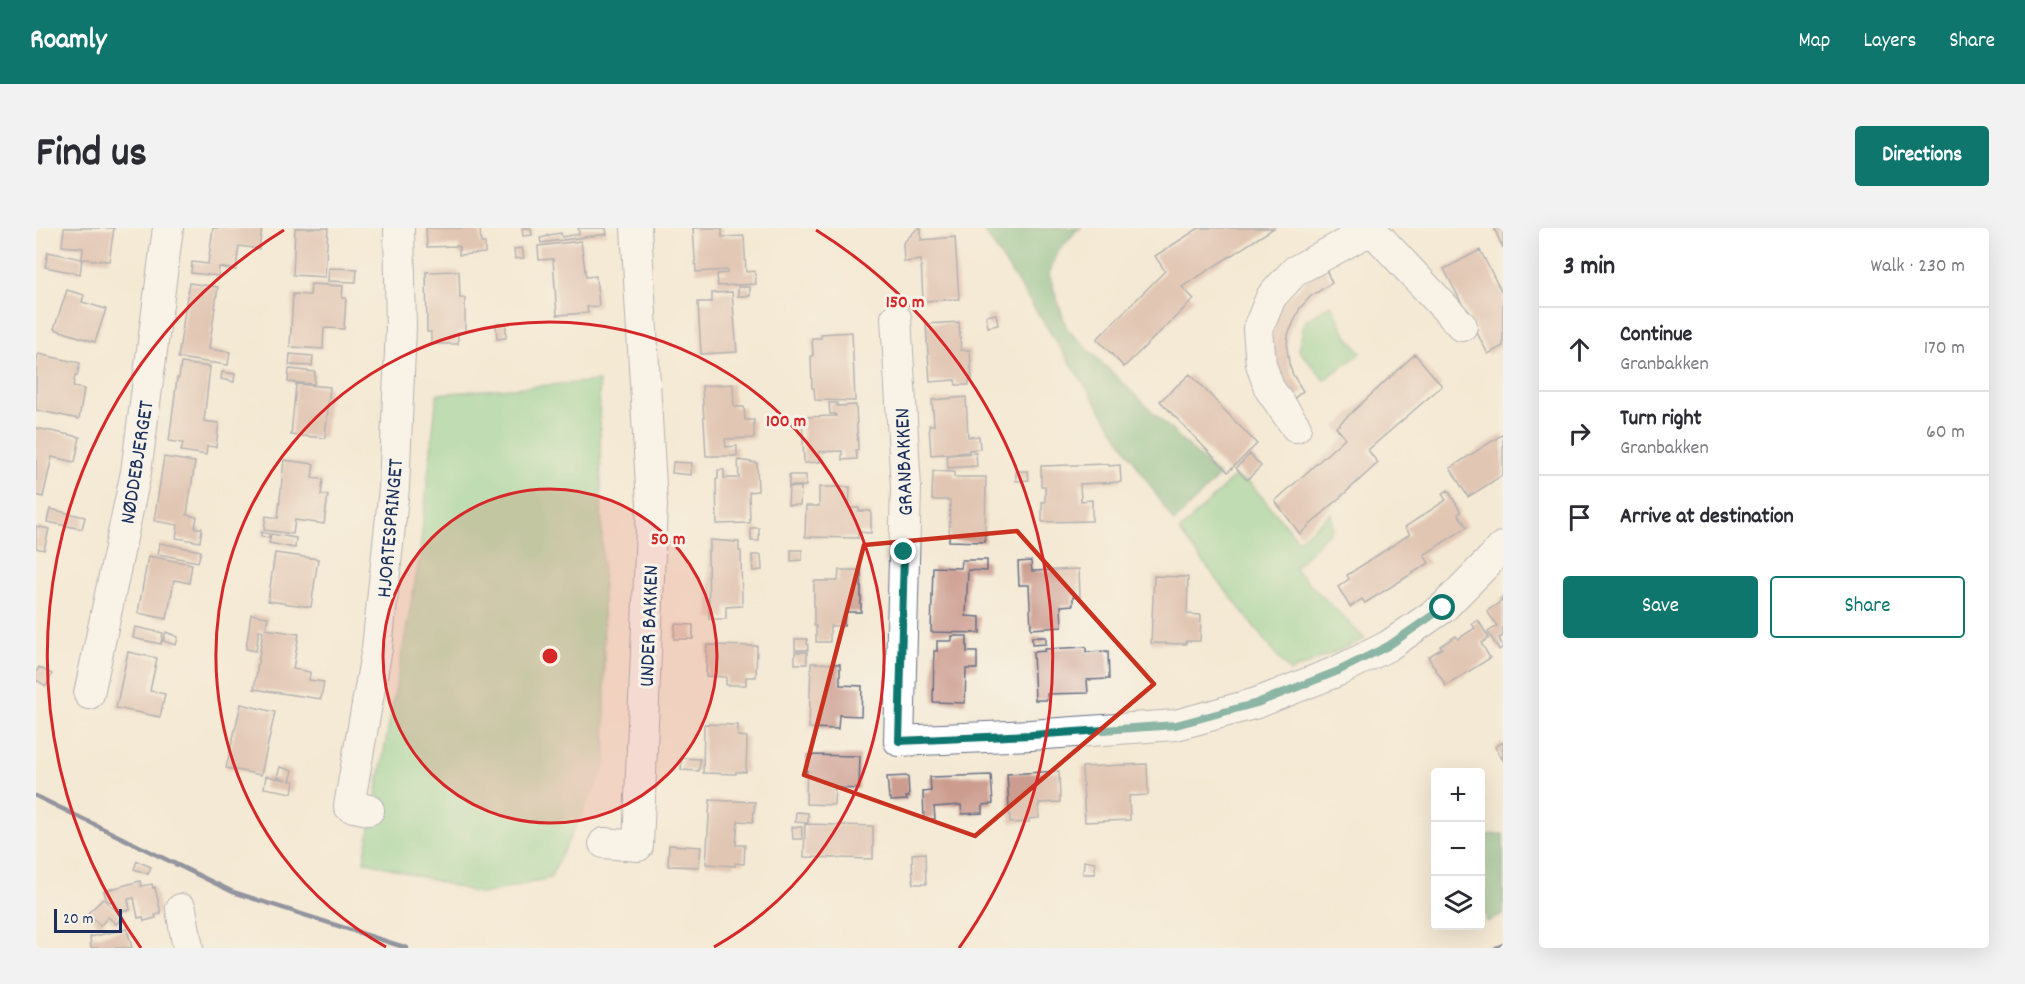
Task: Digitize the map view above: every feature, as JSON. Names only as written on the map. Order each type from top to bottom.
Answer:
[{"type":"street","name":"NØDDEBJERGET","points":[[89,694],[136,472],[168,228]]},
{"type":"street","name":"HJORTESPRINGET","points":[[369,810],[350,806],[377,648],[394,488],[401,328],[399,228]]},
{"type":"street","name":"UNDER BAKKEN","points":[[604,843],[638,846],[652,504],[636,228]]},
{"type":"street","points":[[1296,427],[1269,388],[1261,364],[1258,329],[1271,297],[1295,271],[1373,229],[1461,326]]},
{"type":"street","name":"GRANBAKKEN","points":[[896,318],[906,488],[899,741],[1176,725],[1257,703],[1338,671],[1388,646],[1443,608],[1503,547]]},
{"type":"street","points":[[181,909],[188,948]]},
{"type":"highlighted area","points":[[1017,531],[1154,684],[975,836],[804,775],[864,545]]},
{"type":"green space","points":[[982,228],[1082,228],[1077,230],[1058,252],[1049,274],[1067,329],[1219,476],[1174,522]]},
{"type":"green space","points":[[1331,304],[1346,334],[1361,353],[1324,380],[1299,350],[1304,322]]},
{"type":"green space","points":[[599,381],[606,764],[550,878],[482,894],[364,861],[419,560],[437,394]]},
{"type":"green space","points":[[1234,477],[1251,484],[1298,540],[1331,513],[1333,528],[1294,568],[1365,639],[1290,672],[1179,531]]},
{"type":"green space","points":[[1503,834],[1503,915],[1487,922],[1485,915],[1485,835]]},
{"type":"building","points":[[64,228],[114,228],[109,261],[82,259],[83,248],[62,246]]},
{"type":"building","points":[[213,228],[262,228],[259,249],[239,246],[236,270],[219,267],[218,276],[191,273],[192,262],[208,264]]},
{"type":"building","points":[[295,228],[328,228],[325,277],[293,275]]},
{"type":"building","points":[[426,228],[480,228],[481,243],[485,243],[485,253],[459,255],[459,246],[427,247]]},
{"type":"building","points":[[522,228],[531,228],[532,235],[523,236]]},
{"type":"building","points":[[578,228],[606,228],[607,234],[541,243],[540,238],[548,235],[561,233],[562,237],[579,234]]},
{"type":"building","points":[[693,228],[722,228],[722,237],[744,236],[746,272],[755,271],[756,284],[718,286],[717,274],[727,273],[727,270],[696,272]]},
{"type":"building","points":[[918,228],[921,228],[921,240],[955,237],[959,299],[923,301],[921,260],[904,262],[903,243]]},
{"type":"building","points":[[1199,228],[1274,228],[1182,287],[1194,299],[1124,367],[1097,339],[1165,271],[1155,256]]},
{"type":"building","points":[[1494,228],[1503,228],[1503,248]]},
{"type":"building","points":[[581,241],[586,277],[596,276],[599,306],[587,307],[588,313],[557,315],[553,259],[539,260],[538,246]]},
{"type":"building","points":[[522,248],[524,258],[515,259],[514,249]]},
{"type":"building","points":[[1480,250],[1503,295],[1503,346],[1488,354],[1444,269]]},
{"type":"building","points":[[48,252],[82,259],[80,274],[45,267]]},
{"type":"building","points":[[1324,265],[1332,283],[1311,296],[1300,308],[1288,335],[1289,364],[1303,391],[1287,404],[1270,373],[1273,311]]},
{"type":"building","points":[[329,268],[357,269],[356,282],[328,281]]},
{"type":"building","points":[[459,271],[460,298],[465,298],[465,332],[458,332],[458,344],[431,344],[431,332],[427,332],[426,272]]},
{"type":"building","points":[[189,283],[218,287],[209,349],[230,352],[228,365],[178,358]]},
{"type":"building","points":[[311,284],[343,286],[342,298],[346,298],[344,329],[324,328],[323,349],[290,347],[293,294],[310,295]]},
{"type":"building","points":[[738,287],[750,287],[750,296],[738,296]]},
{"type":"building","points":[[67,290],[84,295],[82,302],[106,309],[95,342],[54,329]]},
{"type":"building","points":[[732,292],[737,352],[701,354],[698,302],[712,302],[712,293]]},
{"type":"building","points":[[996,314],[998,325],[988,327],[986,316]]},
{"type":"building","points":[[959,322],[961,350],[970,350],[972,379],[969,380],[969,385],[956,385],[955,380],[930,382],[926,324]]},
{"type":"building","points":[[496,324],[506,324],[506,338],[497,339]]},
{"type":"building","points":[[852,332],[855,401],[815,400],[814,388],[812,388],[812,338],[821,338],[821,334]]},
{"type":"building","points":[[38,354],[80,363],[73,387],[84,389],[79,419],[36,410]]},
{"type":"building","points":[[290,354],[313,356],[312,366],[289,365]]},
{"type":"building","points":[[1415,354],[1442,386],[1368,450],[1378,463],[1300,534],[1275,501],[1345,438],[1336,427]]},
{"type":"building","points":[[181,363],[210,367],[204,421],[219,423],[216,447],[207,446],[206,455],[181,451],[183,443],[169,441]]},
{"type":"building","points":[[289,369],[315,372],[314,384],[288,382]]},
{"type":"building","points":[[222,372],[235,374],[234,382],[221,379]]},
{"type":"building","points":[[1190,374],[1257,444],[1228,472],[1160,401]]},
{"type":"building","points":[[296,384],[330,387],[325,438],[291,435]]},
{"type":"building","points":[[733,384],[734,407],[744,407],[745,420],[754,420],[754,438],[725,439],[726,447],[737,446],[737,456],[706,456],[702,386]]},
{"type":"building","points":[[966,397],[968,437],[979,436],[980,449],[931,455],[929,425],[934,425],[932,400]]},
{"type":"building","points":[[829,403],[837,403],[837,406],[856,405],[857,459],[842,460],[842,451],[819,452],[820,462],[804,463],[802,417],[836,416],[830,414]]},
{"type":"building","points":[[36,428],[80,437],[75,462],[52,457],[43,497],[36,495]]},
{"type":"building","points":[[1503,434],[1503,475],[1468,497],[1450,468]]},
{"type":"building","points":[[976,453],[977,466],[948,468],[947,455]]},
{"type":"building","points":[[1250,454],[1261,466],[1247,480],[1236,468]]},
{"type":"building","points":[[164,457],[195,462],[187,515],[197,517],[195,528],[202,528],[200,542],[176,538],[178,525],[154,521]]},
{"type":"building","points":[[284,460],[314,464],[312,478],[323,479],[321,495],[328,495],[324,524],[295,520],[293,534],[264,530],[266,516],[278,518]]},
{"type":"building","points":[[738,460],[757,463],[758,491],[749,492],[750,523],[717,524],[716,479],[718,479],[718,470],[724,470],[724,478],[739,478]]},
{"type":"building","points":[[673,462],[692,463],[691,475],[672,473]]},
{"type":"building","points":[[1109,464],[1109,466],[1120,465],[1121,482],[1080,484],[1081,501],[1092,500],[1092,521],[1042,522],[1045,486],[1041,486],[1041,466]]},
{"type":"building","points":[[933,471],[954,472],[954,477],[986,477],[985,542],[949,541],[950,500],[932,500]]},
{"type":"building","points":[[1016,471],[1028,471],[1029,480],[1016,481]]},
{"type":"building","points":[[789,475],[806,475],[806,486],[789,486]]},
{"type":"building","points":[[789,487],[801,487],[800,505],[788,505]]},
{"type":"building","points":[[819,487],[850,487],[849,508],[871,511],[871,533],[858,532],[858,538],[805,537],[806,506],[819,506]]},
{"type":"building","points":[[1448,490],[1461,512],[1458,514],[1467,527],[1424,555],[1429,563],[1365,603],[1362,599],[1350,607],[1338,587],[1349,579],[1347,575],[1410,534],[1405,527],[1446,500],[1442,494]]},
{"type":"building","points":[[50,509],[85,517],[82,529],[47,522]]},
{"type":"building","points":[[36,526],[49,529],[44,550],[36,548]]},
{"type":"building","points":[[751,528],[759,528],[759,541],[751,541]]},
{"type":"building","points":[[261,532],[269,534],[269,538],[261,536]]},
{"type":"building","points":[[271,534],[296,538],[295,548],[269,543]]},
{"type":"building","points":[[710,540],[739,542],[739,551],[741,551],[742,606],[726,607],[726,619],[709,619],[708,551],[710,551]]},
{"type":"building","points":[[160,543],[201,551],[198,562],[158,554]]},
{"type":"building","points":[[791,550],[802,550],[802,560],[791,561]]},
{"type":"building","points":[[275,553],[318,559],[311,607],[268,601]]},
{"type":"building","points":[[752,555],[761,555],[762,570],[753,571]]},
{"type":"building","points":[[148,556],[192,564],[189,583],[174,580],[167,619],[138,613]]},
{"type":"building","points":[[962,560],[987,560],[987,571],[968,570],[966,616],[980,617],[980,633],[931,632],[933,567],[961,568]]},
{"type":"building","points":[[1031,561],[1032,571],[1079,569],[1080,597],[1073,597],[1073,605],[1061,606],[1062,627],[1031,629],[1029,585],[1019,585],[1018,562]]},
{"type":"building","points":[[839,570],[861,570],[861,612],[845,612],[844,626],[830,626],[830,642],[816,642],[814,581],[838,581]]},
{"type":"building","points":[[1154,576],[1188,577],[1187,614],[1201,615],[1200,641],[1186,641],[1186,644],[1151,643]]},
{"type":"building","points":[[1503,597],[1503,636],[1499,638],[1503,647],[1499,650],[1488,632],[1497,626],[1487,611],[1502,601],[1500,599]]},
{"type":"building","points":[[251,614],[268,617],[266,629],[299,634],[293,669],[310,672],[309,680],[324,682],[321,699],[254,689],[263,631],[259,630],[256,651],[246,649]]},
{"type":"building","points":[[1478,620],[1489,638],[1481,643],[1490,658],[1446,686],[1428,657],[1456,636],[1458,639],[1475,628],[1472,624]]},
{"type":"building","points":[[675,624],[693,625],[693,639],[674,639]]},
{"type":"building","points":[[135,627],[163,633],[161,644],[133,638]]},
{"type":"building","points":[[166,632],[178,637],[176,645],[163,641]]},
{"type":"building","points":[[952,636],[967,636],[967,652],[977,652],[977,669],[966,669],[965,703],[933,702],[934,651],[937,651],[937,641],[952,641]]},
{"type":"building","points":[[1032,637],[1046,637],[1046,644],[1032,645]]},
{"type":"building","points":[[795,639],[807,639],[808,650],[795,650]]},
{"type":"building","points":[[707,645],[757,646],[756,677],[746,677],[746,685],[726,685],[726,677],[706,676]]},
{"type":"building","points":[[1086,647],[1086,652],[1108,651],[1109,679],[1087,680],[1088,693],[1047,694],[1047,700],[1035,700],[1033,652],[1045,651],[1045,649]]},
{"type":"building","points":[[128,652],[157,658],[150,691],[165,694],[160,717],[116,708]]},
{"type":"building","points":[[795,652],[807,652],[807,664],[795,664]]},
{"type":"building","points":[[811,663],[840,664],[840,685],[862,686],[861,716],[839,715],[838,729],[809,728]]},
{"type":"building","points":[[39,667],[52,674],[46,686],[36,680]]},
{"type":"building","points":[[241,704],[275,712],[261,775],[226,768]]},
{"type":"building","points":[[704,724],[738,725],[738,736],[747,737],[746,772],[703,773]]},
{"type":"building","points":[[1503,742],[1503,760],[1495,747]]},
{"type":"building","points":[[807,755],[860,756],[859,789],[835,788],[834,805],[806,804]]},
{"type":"building","points":[[682,758],[700,759],[699,771],[681,770]]},
{"type":"building","points":[[1147,764],[1148,795],[1129,796],[1130,820],[1085,822],[1082,767]]},
{"type":"building","points":[[280,767],[293,771],[290,781],[294,781],[292,793],[264,788],[266,776],[287,780],[277,777]]},
{"type":"building","points":[[1059,771],[1060,802],[1039,803],[1039,818],[1029,819],[1029,822],[1010,823],[1007,774]]},
{"type":"building","points":[[991,775],[993,804],[983,805],[983,813],[962,814],[961,805],[934,807],[935,819],[924,819],[923,792],[931,791],[930,777]]},
{"type":"building","points":[[908,776],[909,797],[906,797],[907,800],[891,801],[887,777]]},
{"type":"building","points":[[710,800],[755,802],[753,822],[738,821],[736,845],[745,845],[744,864],[735,863],[735,866],[706,864]]},
{"type":"building","points":[[796,812],[808,813],[808,823],[795,822]]},
{"type":"building","points":[[805,824],[873,826],[873,859],[804,857]]},
{"type":"building","points":[[792,827],[802,827],[802,839],[793,839]]},
{"type":"building","points":[[669,845],[701,847],[699,867],[668,866]]},
{"type":"building","points":[[925,853],[926,884],[913,884],[912,854]]},
{"type":"building","points":[[137,861],[151,867],[148,874],[134,869]]},
{"type":"building","points":[[1084,861],[1095,862],[1095,874],[1083,874]]},
{"type":"building","points":[[140,881],[141,886],[152,884],[153,888],[155,887],[161,914],[155,915],[156,918],[144,921],[143,917],[138,918],[134,898],[128,899],[130,910],[122,911],[116,907],[115,901],[110,902],[106,899],[104,891]]},
{"type":"building","points":[[103,899],[123,917],[116,924],[108,917],[100,926],[88,913]]},
{"type":"building","points":[[127,929],[132,948],[91,948],[90,937]]},
{"type":"railway","points":[[36,796],[233,892],[407,948]]},
{"type":"railway","points":[[1496,948],[1503,945]]},
{"type":"route","points":[[904,552],[899,741],[1176,725],[1257,703],[1338,671],[1388,646],[1443,608]]}]
